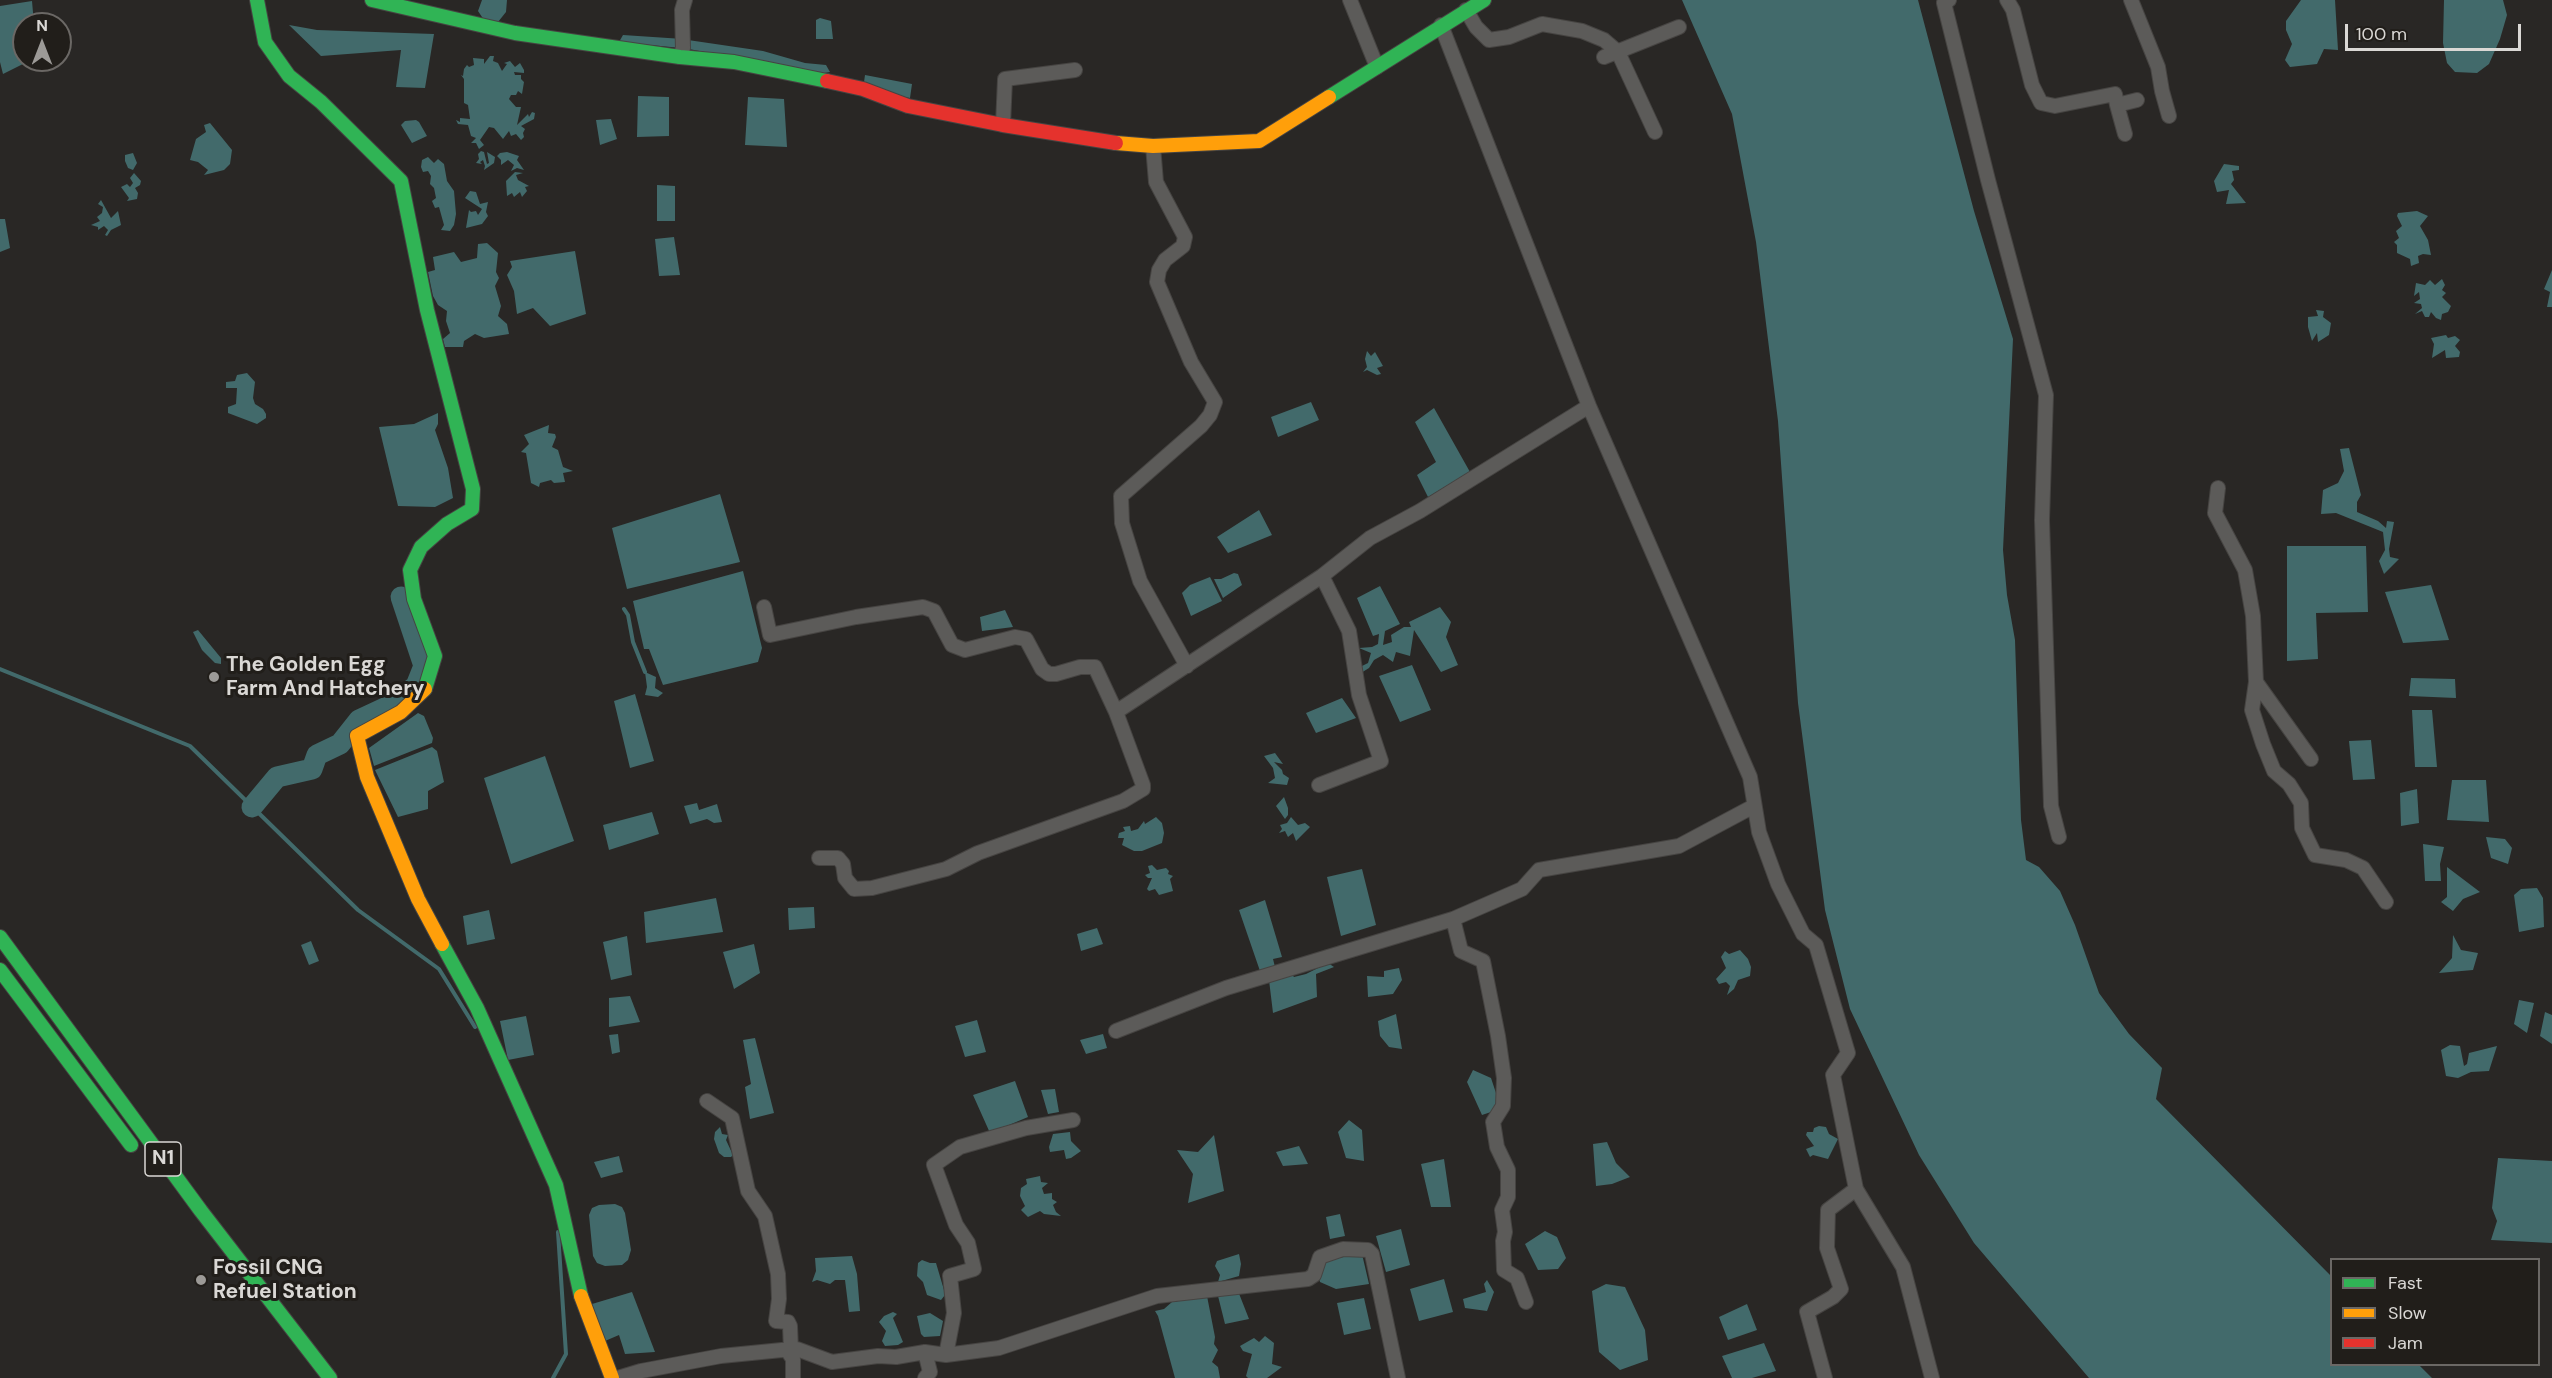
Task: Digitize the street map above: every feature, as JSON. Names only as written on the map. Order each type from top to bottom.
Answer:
[{"type":"main road","points":[[257,0],[265,42],[289,76],[321,102],[401,181],[427,310],[473,489],[472,508],[447,524],[421,547],[410,570],[414,599],[435,656],[425,689],[401,711],[357,736],[367,777],[418,899],[477,1008],[556,1185],[582,1303],[612,1378]]},
{"type":"main road","points":[[372,0],[515,33],[680,57],[734,62],[863,89],[908,106],[1112,143],[1153,146],[1259,141],[1484,0]]},
{"type":"main road","name":"N1","points":[[0,937],[201,1211],[330,1378]]},
{"type":"main road","name":"N1","points":[[0,970],[140,1157]]},
{"type":"main road","points":[[256,1306],[291,1351]]},
{"type":"street","points":[[680,57],[683,48],[682,10],[685,0]]},
{"type":"street","points":[[1350,0],[1377,67]]},
{"type":"street","points":[[1949,0],[1944,3],[1988,180],[2046,394],[2042,532],[2051,806],[2059,837]]},
{"type":"street","points":[[2007,0],[2013,10],[2032,85],[2041,104],[2055,106],[2115,94],[2126,134]]},
{"type":"street","points":[[2132,0],[2158,67],[2169,116]]},
{"type":"street","points":[[1466,10],[1476,27],[1489,40],[1509,37],[1542,24],[1582,31],[1604,40],[1618,52],[1655,132]]},
{"type":"street","points":[[1441,25],[1589,406],[1750,777],[1759,832],[1778,884],[1803,934],[1816,945],[1848,1053],[1833,1075],[1856,1189],[1903,1267],[1932,1378]]},
{"type":"street","points":[[1604,57],[1679,27]]},
{"type":"street","points":[[1003,124],[1005,78],[1075,70]]},
{"type":"street","points":[[2117,105],[2137,100]]},
{"type":"street","points":[[1153,146],[1156,182],[1185,237],[1183,246],[1165,260],[1159,270],[1157,282],[1191,362],[1215,402],[1210,415],[1201,426],[1121,496],[1122,523],[1140,581],[1187,666]]},
{"type":"street","points":[[1116,712],[1322,576],[1370,538],[1420,512],[1589,406]]},
{"type":"street","points":[[2218,488],[2215,513],[2246,570],[2253,616],[2256,682],[2252,710],[2263,744],[2274,771],[2289,784],[2301,802],[2302,828],[2314,855],[2346,860],[2363,868],[2386,902]]},
{"type":"street","points":[[1319,785],[1382,761],[1359,695],[1349,631],[1322,576]]},
{"type":"street","points":[[764,607],[770,635],[856,617],[923,607],[934,611],[952,645],[965,650],[1015,637],[1026,639],[1042,669],[1049,674],[1095,666],[1116,712],[1143,785],[1140,791],[1123,801],[978,853],[946,869],[872,888],[854,889],[845,879],[843,864],[838,858],[819,858]]},
{"type":"street","points":[[2256,682],[2311,759]]},
{"type":"street","points":[[1116,1031],[1226,988],[1453,919],[1522,889],[1539,870],[1678,846],[1754,806]]},
{"type":"street","points":[[1453,919],[1461,951],[1483,961],[1498,1035],[1504,1078],[1503,1106],[1494,1122],[1497,1147],[1508,1170],[1508,1197],[1502,1210],[1504,1270],[1516,1278],[1526,1302]]},
{"type":"street","points":[[707,1101],[732,1118],[748,1191],[765,1216],[778,1274],[779,1299],[776,1321],[788,1323],[790,1326],[789,1350],[793,1359],[793,1378]]},
{"type":"street","points":[[946,1355],[954,1313],[950,1276],[974,1269],[968,1243],[956,1225],[934,1166],[960,1147],[1026,1128],[1073,1120]]},
{"type":"street","points":[[1825,1378],[1807,1312],[1833,1297],[1841,1289],[1827,1248],[1828,1210],[1856,1189]]},
{"type":"street","points":[[618,1378],[641,1371],[721,1356],[797,1349],[832,1362],[878,1356],[896,1357],[925,1352],[946,1355],[999,1348],[1157,1296],[1308,1280],[1314,1275],[1320,1257],[1343,1250],[1368,1250],[1372,1254],[1398,1378]]},
{"type":"street","points":[[925,1352],[930,1372],[925,1378]]},
{"type":"water","points":[[482,0],[507,0],[506,12],[498,22],[484,20],[478,11]]},
{"type":"water","points":[[1682,0],[1918,0],[1974,211],[2013,339],[2003,550],[2007,595],[2015,640],[2021,820],[2026,860],[2039,867],[2060,891],[2075,925],[2099,993],[2129,1034],[2162,1068],[2156,1099],[2330,1275],[2330,1366],[2420,1366],[2432,1378],[2089,1378],[1974,1243],[1919,1155],[1850,1009],[1825,910],[1798,703],[1778,421],[1756,242],[1732,114]]},
{"type":"water","points":[[2301,0],[2335,0],[2338,50],[2324,49],[2317,64],[2290,67],[2285,60],[2292,44],[2286,30],[2286,21]]},
{"type":"water","points":[[2444,0],[2503,0],[2507,15],[2500,39],[2489,64],[2477,73],[2455,72],[2447,63],[2443,43]]},
{"type":"water","points":[[32,1],[33,12],[12,12],[12,70],[3,74],[0,62],[0,6]]},
{"type":"water","points":[[820,18],[831,21],[833,39],[816,39],[816,20]]},
{"type":"water","points":[[289,25],[317,30],[434,34],[425,88],[396,87],[401,50],[321,56]]},
{"type":"water","points":[[623,35],[683,39],[681,48],[619,42]]},
{"type":"water","points":[[688,40],[763,51],[805,63],[826,65],[830,72],[818,74],[689,49]]},
{"type":"water","points":[[490,56],[494,56],[493,61],[498,63],[502,71],[507,64],[504,63],[510,61],[515,67],[520,63],[524,70],[524,73],[514,72],[515,75],[521,75],[524,82],[522,94],[518,91],[509,99],[516,107],[521,107],[517,125],[528,114],[529,117],[532,112],[535,113],[534,119],[521,126],[525,129],[521,140],[516,134],[511,136],[509,131],[503,139],[494,128],[489,127],[480,140],[484,145],[479,149],[476,143],[471,143],[476,138],[471,136],[468,125],[458,124],[456,120],[460,122],[460,118],[470,119],[468,105],[464,103],[464,79],[461,75],[463,76],[467,65],[469,67],[474,65],[473,58],[484,59],[484,64]]},
{"type":"water","points":[[865,75],[912,84],[910,98],[863,89]]},
{"type":"water","points":[[638,96],[669,97],[669,136],[637,137]]},
{"type":"water","points":[[748,97],[784,99],[787,147],[745,145]]},
{"type":"water","points":[[611,119],[617,139],[600,145],[596,120]]},
{"type":"water","points":[[416,120],[427,136],[412,143],[401,125],[405,121]]},
{"type":"water","points":[[210,123],[232,150],[230,164],[224,170],[204,175],[208,170],[198,162],[190,160],[196,139],[206,132],[204,125]]},
{"type":"water","points":[[481,151],[484,152],[487,164],[489,163],[487,152],[495,157],[494,163],[484,170],[483,160],[480,162],[482,164],[476,163]]},
{"type":"water","points":[[507,152],[519,156],[517,160],[524,170],[517,168],[511,171],[514,165],[508,160],[501,165],[501,160],[497,156]]},
{"type":"water","points":[[133,153],[137,163],[133,170],[128,168],[125,155]]},
{"type":"water","points":[[428,157],[434,163],[438,159],[444,164],[447,181],[454,191],[456,214],[450,231],[441,230],[444,225],[439,207],[435,208],[432,201],[436,198],[434,188],[430,184],[431,176],[428,171],[423,172],[421,167],[422,160]]},
{"type":"water","points":[[2224,164],[2239,166],[2239,170],[2232,171],[2234,180],[2231,184],[2246,203],[2226,204],[2229,190],[2217,192],[2214,181]]},
{"type":"water","points":[[515,172],[523,173],[516,175],[518,180],[529,186],[525,187],[527,191],[522,197],[520,192],[514,197],[512,193],[507,196],[506,181]]},
{"type":"water","points":[[134,173],[141,181],[140,185],[135,188],[138,193],[137,199],[127,201],[129,198],[121,187],[127,184],[130,187],[133,183],[130,178]]},
{"type":"water","points":[[657,185],[675,186],[675,221],[657,221]]},
{"type":"water","points":[[470,191],[476,192],[480,204],[488,202],[486,212],[488,216],[482,224],[466,228],[469,210],[476,211],[478,215],[482,209],[465,198]]},
{"type":"water","points":[[101,200],[111,218],[118,211],[121,225],[111,230],[107,236],[105,235],[108,230],[104,226],[98,230],[98,227],[91,225],[100,221],[97,217],[102,213],[103,207],[98,204]]},
{"type":"water","points":[[2417,211],[2428,216],[2420,226],[2428,240],[2431,255],[2418,256],[2419,263],[2411,266],[2410,259],[2397,253],[2397,245],[2394,242],[2399,238],[2396,231],[2402,226],[2397,216],[2398,213]]},
{"type":"water","points":[[0,219],[5,219],[10,248],[0,252]]},
{"type":"water","points":[[674,237],[680,275],[659,276],[655,239]]},
{"type":"water","points":[[487,243],[498,253],[496,272],[499,278],[495,286],[501,306],[498,316],[507,324],[509,334],[484,338],[475,334],[464,341],[463,347],[445,347],[443,339],[450,333],[446,321],[447,311],[438,305],[433,296],[428,272],[435,270],[433,257],[454,252],[461,262],[477,258],[478,244]]},
{"type":"water","points":[[575,251],[586,314],[550,326],[533,308],[517,314],[514,291],[507,275],[512,267],[510,261]]},
{"type":"water","points":[[2552,270],[2552,307],[2547,307],[2550,292],[2544,289]]},
{"type":"water","points":[[2442,279],[2445,285],[2442,290],[2446,293],[2442,297],[2451,306],[2448,312],[2442,314],[2441,320],[2431,312],[2429,317],[2425,317],[2422,311],[2415,314],[2422,308],[2421,304],[2414,303],[2420,299],[2419,292],[2414,296],[2416,283],[2425,285],[2430,280],[2435,285]]},
{"type":"water","points":[[2316,310],[2324,311],[2323,317],[2331,323],[2329,335],[2318,342],[2317,333],[2312,341],[2308,327],[2308,317],[2318,316]]},
{"type":"water","points":[[2446,335],[2448,338],[2455,336],[2460,340],[2455,346],[2460,352],[2459,357],[2446,358],[2445,350],[2432,358],[2434,344],[2431,338]]},
{"type":"water","points":[[1367,351],[1371,356],[1375,352],[1383,366],[1377,368],[1381,374],[1377,375],[1367,370],[1363,372],[1367,367],[1365,359]]},
{"type":"water","points":[[247,373],[255,382],[253,398],[255,404],[266,414],[266,418],[257,424],[228,413],[228,407],[236,404],[237,388],[226,388],[226,382],[235,381],[237,375]]},
{"type":"water","points":[[1311,402],[1319,420],[1278,437],[1271,417]]},
{"type":"water","points":[[1434,408],[1470,472],[1428,497],[1417,475],[1436,462],[1415,422]]},
{"type":"water","points":[[438,413],[438,424],[435,430],[448,468],[453,498],[435,507],[398,506],[379,427],[414,424]]},
{"type":"water","points":[[549,425],[548,433],[555,434],[556,437],[552,447],[558,450],[563,467],[573,471],[563,473],[565,482],[554,483],[551,480],[540,483],[539,487],[531,483],[526,453],[521,452],[529,444],[524,435]]},
{"type":"water","points":[[2349,448],[2361,495],[2357,502],[2357,512],[2378,521],[2386,528],[2387,521],[2394,522],[2389,549],[2390,557],[2399,559],[2384,574],[2379,561],[2385,550],[2383,532],[2336,513],[2321,514],[2323,490],[2338,483],[2344,471],[2340,449]]},
{"type":"water","points":[[720,494],[740,562],[627,589],[612,528]]},
{"type":"water","points":[[1259,510],[1272,535],[1228,553],[1217,537]]},
{"type":"water","points":[[2287,546],[2366,546],[2368,612],[2316,613],[2318,659],[2287,661]]},
{"type":"water","points":[[743,571],[762,648],[758,662],[663,685],[649,649],[644,649],[633,601]]},
{"type":"water","points":[[1234,573],[1238,574],[1242,585],[1223,598],[1214,579],[1221,579]]},
{"type":"water","points":[[1210,577],[1222,601],[1191,616],[1182,593],[1190,585]]},
{"type":"water","points":[[2431,585],[2449,640],[2403,643],[2385,592]]},
{"type":"water","points":[[1380,586],[1400,624],[1385,631],[1383,645],[1392,642],[1391,635],[1404,627],[1411,627],[1409,622],[1440,607],[1451,622],[1446,637],[1458,665],[1441,672],[1414,630],[1410,656],[1396,652],[1393,662],[1383,655],[1374,660],[1369,668],[1361,673],[1360,667],[1368,663],[1371,653],[1359,648],[1378,644],[1379,634],[1373,636],[1357,598]]},
{"type":"water","points":[[1005,610],[1013,627],[982,631],[980,617]]},
{"type":"water","points":[[198,630],[221,658],[221,664],[215,663],[202,650],[193,632]]},
{"type":"water","points":[[1412,665],[1431,710],[1400,722],[1379,676]]},
{"type":"water","points":[[645,672],[656,677],[655,688],[663,693],[658,697],[645,695],[647,687]]},
{"type":"water","points":[[2411,678],[2455,679],[2456,698],[2409,696]]},
{"type":"water","points":[[635,694],[654,761],[630,768],[614,701]]},
{"type":"water","points":[[1342,698],[1356,718],[1316,733],[1306,713]]},
{"type":"water","points":[[2412,710],[2432,710],[2437,767],[2415,767]]},
{"type":"water","points":[[418,713],[424,716],[433,738],[432,743],[374,766],[369,748]]},
{"type":"water","points":[[2371,740],[2375,779],[2353,780],[2349,741]]},
{"type":"water","points":[[432,747],[437,751],[444,782],[428,791],[428,809],[398,817],[375,770]]},
{"type":"water","points":[[1275,753],[1283,764],[1274,762],[1289,778],[1287,785],[1268,783],[1275,778],[1273,768],[1264,756]]},
{"type":"water","points":[[545,756],[574,841],[511,864],[484,778]]},
{"type":"water","points":[[2452,780],[2486,780],[2489,822],[2447,820]]},
{"type":"water","points":[[2417,789],[2419,823],[2401,826],[2400,793]]},
{"type":"water","points":[[1284,797],[1288,808],[1288,815],[1285,819],[1276,806]]},
{"type":"water","points":[[697,803],[699,810],[717,804],[722,822],[714,823],[707,819],[690,824],[684,806]]},
{"type":"water","points":[[652,812],[659,834],[609,850],[603,825]]},
{"type":"water","points":[[1156,817],[1162,823],[1164,833],[1162,843],[1142,851],[1134,851],[1122,845],[1124,838],[1118,838],[1119,833],[1125,831],[1123,827],[1130,826],[1131,831],[1138,829],[1144,821],[1145,824]]},
{"type":"water","points":[[1291,817],[1298,825],[1305,823],[1310,827],[1296,841],[1293,833],[1288,837],[1285,831],[1279,833],[1282,829],[1280,825],[1287,823]]},
{"type":"water","points":[[2486,837],[2505,839],[2512,848],[2508,864],[2491,858]]},
{"type":"water","points":[[2423,844],[2444,847],[2440,864],[2441,881],[2425,881]]},
{"type":"water","points":[[1152,865],[1157,870],[1166,868],[1169,871],[1168,874],[1173,876],[1170,879],[1173,891],[1159,895],[1155,889],[1149,891],[1147,889],[1152,878],[1145,875],[1150,873],[1148,866]]},
{"type":"water","points":[[2447,867],[2480,892],[2463,899],[2453,911],[2441,902],[2447,897]]},
{"type":"water","points":[[1362,869],[1376,925],[1341,936],[1327,877]]},
{"type":"water","points":[[2537,888],[2543,898],[2544,927],[2519,932],[2514,895],[2521,889]]},
{"type":"water","points":[[716,898],[723,932],[646,943],[644,912]]},
{"type":"water","points":[[1265,900],[1282,957],[1273,959],[1275,967],[1260,971],[1239,910]]},
{"type":"water","points":[[814,907],[815,928],[789,930],[788,908]]},
{"type":"water","points":[[489,910],[495,939],[467,945],[463,916]]},
{"type":"water","points":[[1097,928],[1103,944],[1081,951],[1077,934]]},
{"type":"water","points":[[2453,935],[2461,950],[2478,953],[2473,970],[2439,973],[2452,958]]},
{"type":"water","points":[[627,936],[632,975],[611,980],[603,942]]},
{"type":"water","points":[[311,941],[319,961],[309,965],[301,945]]},
{"type":"water","points":[[754,944],[760,973],[734,989],[723,952]]},
{"type":"water","points":[[1740,950],[1748,959],[1751,967],[1750,976],[1738,980],[1734,989],[1727,995],[1730,986],[1726,982],[1719,984],[1716,979],[1726,968],[1721,957],[1725,951],[1729,954]]},
{"type":"water","points":[[1328,963],[1334,967],[1316,974],[1317,997],[1273,1013],[1269,980],[1290,972],[1294,977],[1306,974]]},
{"type":"water","points":[[1399,968],[1402,980],[1393,994],[1368,997],[1367,976],[1384,977],[1384,971]]},
{"type":"water","points":[[630,996],[640,1022],[609,1027],[609,998]]},
{"type":"water","points":[[2519,1000],[2534,1003],[2527,1033],[2514,1024]]},
{"type":"water","points":[[2545,1012],[2552,1015],[2552,1044],[2540,1036]]},
{"type":"water","points":[[1396,1014],[1402,1049],[1389,1047],[1380,1036],[1378,1021]]},
{"type":"water","points":[[526,1016],[534,1055],[508,1060],[500,1021]]},
{"type":"water","points":[[977,1020],[986,1052],[965,1057],[955,1026]]},
{"type":"water","points":[[618,1034],[620,1052],[612,1054],[609,1035]]},
{"type":"water","points":[[1103,1034],[1107,1048],[1086,1054],[1080,1040]]},
{"type":"water","points":[[755,1038],[774,1113],[750,1119],[745,1087],[751,1084],[743,1040]]},
{"type":"water","points":[[2450,1045],[2460,1046],[2464,1066],[2467,1064],[2469,1053],[2497,1046],[2489,1071],[2471,1072],[2458,1078],[2446,1076],[2441,1050]]},
{"type":"water","points":[[1473,1070],[1491,1078],[1499,1102],[1494,1111],[1482,1115],[1467,1082]]},
{"type":"water","points":[[1015,1081],[1028,1117],[990,1133],[973,1095]]},
{"type":"water","points":[[1055,1089],[1059,1112],[1048,1114],[1041,1090]]},
{"type":"water","points":[[1349,1120],[1362,1130],[1364,1161],[1346,1158],[1338,1132]]},
{"type":"water","points":[[720,1127],[722,1134],[728,1135],[726,1140],[733,1155],[731,1157],[724,1157],[719,1153],[714,1139],[715,1132]]},
{"type":"water","points":[[1826,1127],[1829,1134],[1838,1139],[1828,1159],[1813,1155],[1810,1157],[1806,1149],[1814,1146],[1806,1135],[1807,1132],[1813,1132],[1814,1128]]},
{"type":"water","points":[[1070,1132],[1071,1141],[1081,1151],[1066,1159],[1064,1150],[1050,1152],[1049,1147],[1053,1134]]},
{"type":"water","points":[[1214,1135],[1224,1191],[1188,1203],[1193,1174],[1177,1150],[1198,1152]]},
{"type":"water","points":[[1607,1142],[1616,1163],[1630,1177],[1612,1184],[1596,1186],[1593,1144]]},
{"type":"water","points":[[1299,1146],[1308,1164],[1283,1166],[1276,1152]]},
{"type":"water","points":[[619,1156],[623,1172],[601,1178],[594,1162]]},
{"type":"water","points":[[2498,1158],[2552,1161],[2552,1243],[2491,1240],[2497,1221],[2492,1208]]},
{"type":"water","points":[[1444,1159],[1451,1207],[1431,1207],[1421,1164]]},
{"type":"water","points":[[1040,1176],[1041,1182],[1048,1183],[1042,1188],[1044,1194],[1052,1193],[1052,1199],[1057,1202],[1053,1205],[1061,1216],[1044,1214],[1040,1211],[1028,1217],[1021,1210],[1025,1206],[1020,1196],[1021,1188],[1027,1184],[1026,1179]]},
{"type":"water","points":[[615,1204],[622,1207],[625,1213],[631,1250],[628,1260],[622,1265],[605,1266],[597,1263],[593,1256],[589,1215],[592,1208],[599,1205]]},
{"type":"water","points":[[1340,1214],[1345,1236],[1330,1239],[1326,1217]]},
{"type":"water","points":[[1401,1229],[1410,1265],[1386,1272],[1376,1236]]},
{"type":"water","points":[[1545,1231],[1557,1237],[1566,1258],[1558,1269],[1538,1270],[1525,1244]]},
{"type":"water","points":[[1239,1254],[1241,1264],[1239,1276],[1218,1282],[1220,1275],[1215,1266],[1217,1261]]},
{"type":"water","points":[[1362,1254],[1369,1284],[1336,1289],[1320,1282],[1318,1274],[1325,1260]]},
{"type":"water","points":[[852,1256],[857,1274],[860,1311],[849,1312],[845,1280],[835,1280],[830,1284],[817,1280],[812,1282],[816,1271],[815,1258]]},
{"type":"water","points":[[922,1260],[936,1263],[945,1295],[941,1300],[927,1295],[923,1282],[917,1276],[918,1263]]},
{"type":"water","points":[[1444,1279],[1453,1312],[1419,1321],[1410,1289]]},
{"type":"water","points":[[1487,1280],[1494,1292],[1487,1311],[1465,1308],[1463,1299],[1486,1292],[1484,1284]]},
{"type":"water","points":[[1606,1284],[1625,1287],[1645,1330],[1648,1360],[1620,1370],[1599,1352],[1592,1291]]},
{"type":"water","points":[[1238,1291],[1249,1319],[1225,1324],[1218,1296]]},
{"type":"water","points":[[632,1292],[655,1352],[625,1354],[619,1335],[605,1341],[592,1304]]},
{"type":"water","points":[[1207,1296],[1215,1337],[1214,1344],[1218,1350],[1212,1362],[1218,1367],[1220,1378],[1175,1378],[1155,1311],[1164,1309],[1172,1302]]},
{"type":"water","points":[[1364,1298],[1371,1329],[1344,1335],[1337,1303]]},
{"type":"water","points":[[1747,1304],[1757,1330],[1728,1340],[1719,1317]]},
{"type":"water","points":[[893,1312],[897,1314],[893,1318],[903,1342],[898,1345],[885,1346],[882,1341],[886,1331],[879,1322],[884,1316]]},
{"type":"water","points":[[930,1313],[943,1321],[940,1336],[924,1337],[921,1334],[917,1316]]},
{"type":"water","points":[[1265,1336],[1274,1343],[1272,1364],[1282,1367],[1267,1378],[1248,1378],[1246,1376],[1252,1354],[1243,1351],[1240,1346],[1254,1338],[1259,1342]]},
{"type":"water","points":[[1764,1343],[1776,1371],[1752,1378],[1732,1378],[1722,1356]]},
{"type":"waterway","points":[[252,807],[277,777],[312,769],[317,755],[340,744],[359,720],[389,706],[416,686],[424,666],[401,597]]},
{"type":"waterway","points":[[624,609],[628,615],[633,642],[645,672]]},
{"type":"waterway","points":[[0,669],[190,746],[358,910],[439,969],[475,1027]]},
{"type":"waterway","points":[[553,1378],[566,1354],[558,1232]]},
{"type":"traffic: fast","points":[[257,0],[265,42],[289,76],[321,102],[401,181],[427,310],[473,489],[472,509],[447,524],[421,547],[410,570],[414,599],[435,656],[425,689]]},
{"type":"traffic: fast","points":[[372,0],[515,33],[680,57],[734,62],[827,81]]},
{"type":"traffic: fast","points":[[1329,97],[1484,0]]},
{"type":"traffic: fast","points":[[0,937],[201,1211],[330,1378]]},
{"type":"traffic: fast","points":[[442,944],[477,1008],[556,1185],[581,1296]]},
{"type":"traffic: fast","points":[[0,970],[131,1145]]},
{"type":"traffic: slow","points":[[1116,143],[1153,146],[1259,141],[1329,97]]},
{"type":"traffic: slow","points":[[425,689],[401,712],[357,736],[367,777],[418,899],[442,944]]},
{"type":"traffic: slow","points":[[581,1296],[612,1378]]},
{"type":"traffic: jam","points":[[827,81],[863,89],[908,106],[1003,125],[1116,143]]},
{"type":"place","name":"The Golden Egg Farm And Hatchery","points":[[214,677]]},
{"type":"place","name":"Fossil CNG Refuel Station","points":[[201,1280]]}]
